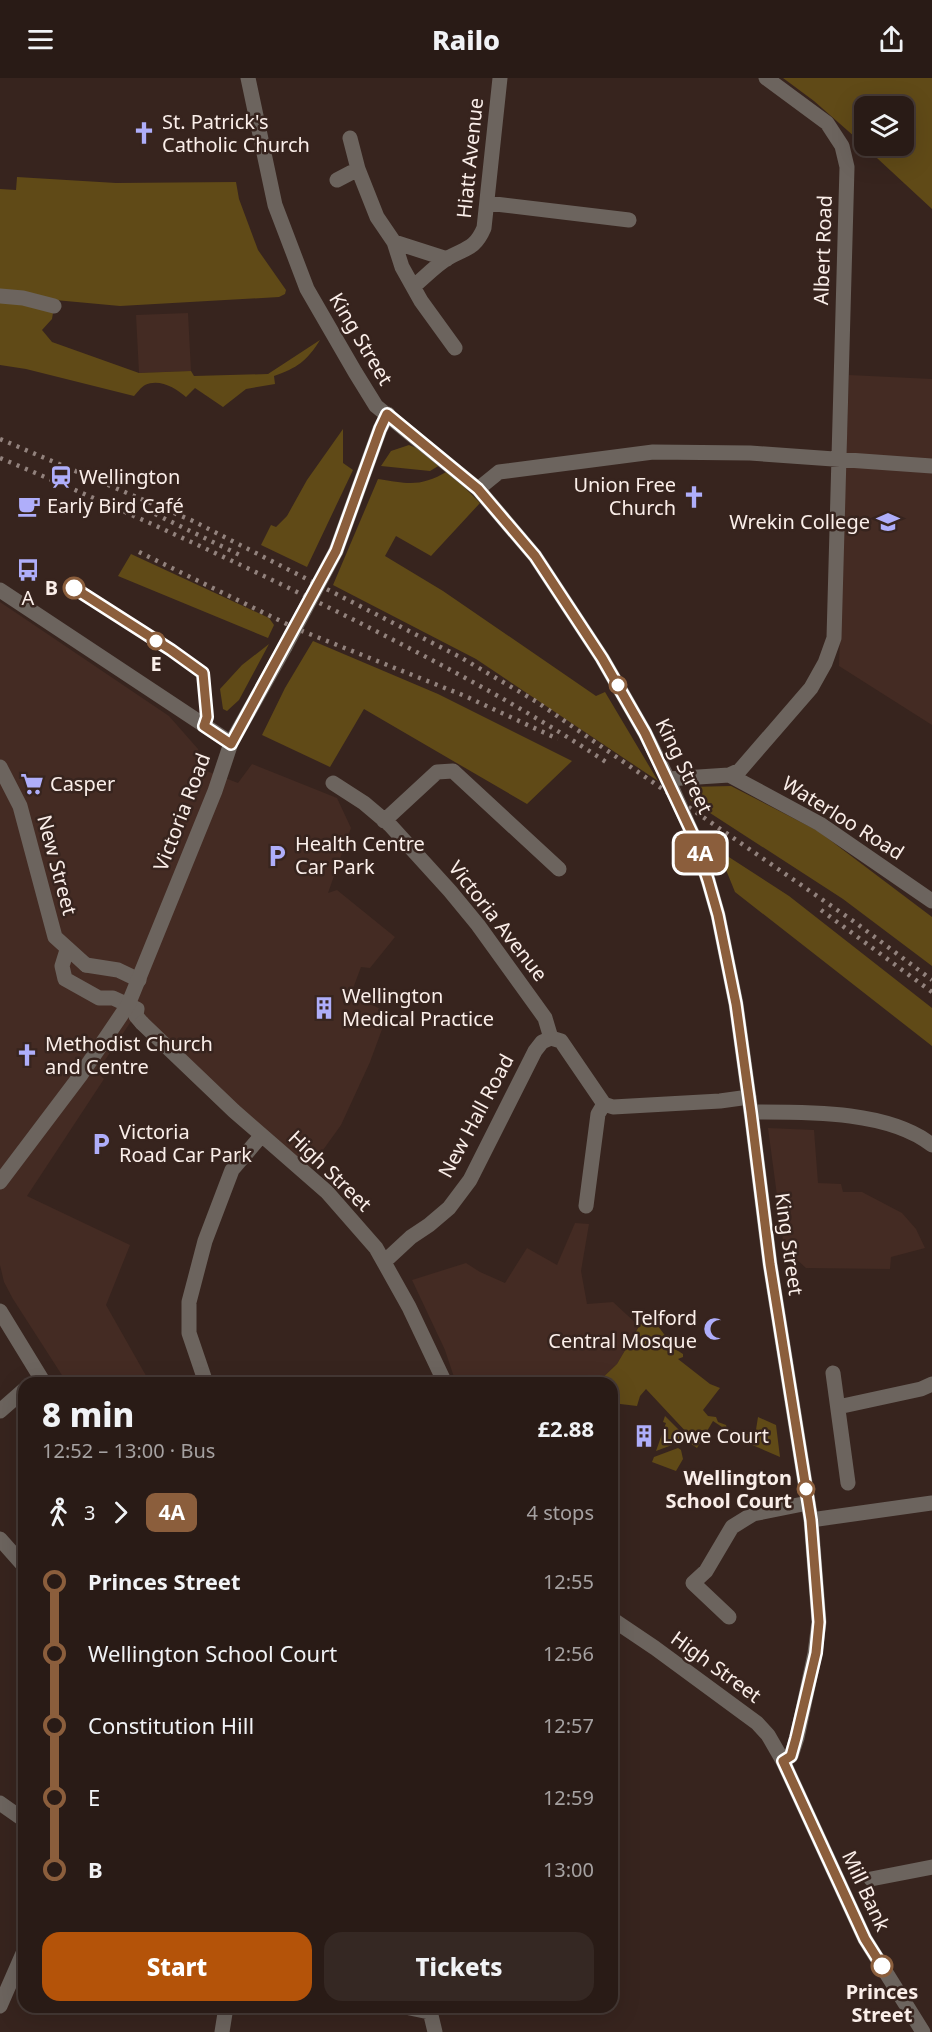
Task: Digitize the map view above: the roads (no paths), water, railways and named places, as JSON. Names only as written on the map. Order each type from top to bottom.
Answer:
[{"type":"street","name":"King Street","points":[[248,78],[275,205],[307,289],[376,406],[478,489],[535,556],[602,658],[645,733],[693,835],[708,880],[718,915],[736,1004],[770,1264],[811,1520],[819,1622],[816,1653],[791,1756],[783,1761]]},
{"type":"street","name":"Hiatt Avenue","points":[[414,286],[447,259],[470,249],[480,238],[484,228],[500,78]]},
{"type":"street","name":"Albert Road","points":[[729,775],[742,768],[811,688],[825,663],[834,638],[847,167],[842,146],[826,123],[766,78]]},
{"type":"street","points":[[352,143],[358,169],[377,217],[394,242],[402,267],[421,301],[456,348]]},
{"type":"street","points":[[337,180],[358,169]]},
{"type":"street","points":[[487,203],[629,220]]},
{"type":"street","points":[[394,242],[447,259]]},
{"type":"street","points":[[0,296],[23,298],[54,306]]},
{"type":"street","name":"Victoria Road","points":[[1,1178],[80,1076],[128,1005],[231,744],[336,551],[387,414]]},
{"type":"street","points":[[478,489],[499,472],[653,452],[750,453],[932,466]]},
{"type":"street","points":[[0,590],[231,744]]},
{"type":"street","name":"New Street","points":[[0,766],[20,806],[55,937],[86,966],[118,970],[139,980]]},
{"type":"street","points":[[384,821],[437,772],[453,771],[559,869]]},
{"type":"street","points":[[668,779],[729,775]]},
{"type":"street","name":"Waterloo Road","points":[[729,775],[820,824],[932,901]]},
{"type":"street","name":"Victoria Avenue","points":[[333,783],[364,803],[384,821],[450,891],[478,925],[545,1018],[551,1038],[561,1041],[604,1104]]},
{"type":"street","points":[[67,950],[63,966],[65,978],[99,998],[113,998],[128,1005]]},
{"type":"street","name":"High Street","points":[[128,1005],[137,1009],[136,1016],[142,1023],[261,1136],[327,1192],[376,1248],[409,1307],[442,1377]]},
{"type":"street","name":"New Hall Road","points":[[384,1262],[411,1237],[449,1208],[470,1180],[535,1051],[542,1042],[551,1038]]},
{"type":"street","points":[[586,1206],[598,1114],[604,1104],[614,1107],[720,1101],[750,1104],[792,1112],[855,1118],[888,1124],[908,1131],[932,1145]]},
{"type":"street","points":[[204,1377],[189,1333],[189,1302],[205,1241],[232,1170],[261,1136]]},
{"type":"street","points":[[0,1311],[36,1377]]},
{"type":"street","points":[[833,1373],[848,1484]]},
{"type":"street","points":[[838,1407],[921,1389],[932,1384]]},
{"type":"street","points":[[0,1411],[18,1395]]},
{"type":"street","points":[[729,1617],[693,1583],[706,1572],[732,1527],[753,1514],[808,1503]]},
{"type":"street","points":[[811,1520],[932,1503]]},
{"type":"street","points":[[0,1539],[18,1559]]},
{"type":"street","name":"High Street","points":[[618,1623],[757,1723],[768,1735],[783,1761]]},
{"type":"street","name":"Mill Bank","points":[[783,1761],[865,1939],[923,2032]]},
{"type":"street","points":[[0,1803],[18,1816]]},
{"type":"street","points":[[871,1879],[932,1867]]},
{"type":"street","points":[[0,2006],[18,1965]]},
{"type":"street","points":[[222,2032],[225,2013]]},
{"type":"street","points":[[430,2013],[435,2032]]},
{"type":"railway","points":[[0,439],[193,521],[460,657],[537,702],[856,923],[932,980]]},
{"type":"railway","points":[[0,458],[182,538],[360,623],[487,690],[609,764]]},
{"type":"railway","points":[[155,514],[244,557]]},
{"type":"railway","points":[[139,552],[297,629],[465,696],[558,739]]},
{"type":"railway","points":[[821,910],[932,992]]},
{"type":"place","name":"St. Patrick's Catholic Church","points":[[144,133]]},
{"type":"place","name":"Wellington","points":[[61,477]]},
{"type":"place","name":"Union Free Church","points":[[694,497]]},
{"type":"place","name":"Early Bird Café","points":[[29,506]]},
{"type":"place","name":"Wrekin College","points":[[888,522]]},
{"type":"place","name":"A","points":[[28,570]]},
{"type":"place","name":"B","points":[[74,588]]},
{"type":"place","name":"E","points":[[156,641]]},
{"type":"place","name":"Casper","points":[[32,784]]},
{"type":"place","name":"Health Centre Car Park","points":[[277,856]]},
{"type":"place","name":"Wellington Medical Practice","points":[[324,1008]]},
{"type":"place","name":"Methodist Church and Centre","points":[[27,1055]]},
{"type":"place","name":"Victoria Road Car Park","points":[[101,1144]]},
{"type":"place","name":"Telford Central Mosque","points":[[715,1329]]},
{"type":"place","name":"Lowe Court","points":[[644,1436]]},
{"type":"place","name":"Wellington School Court","points":[[806,1489]]},
{"type":"place","name":"Princes Street","points":[[882,1966]]}]
